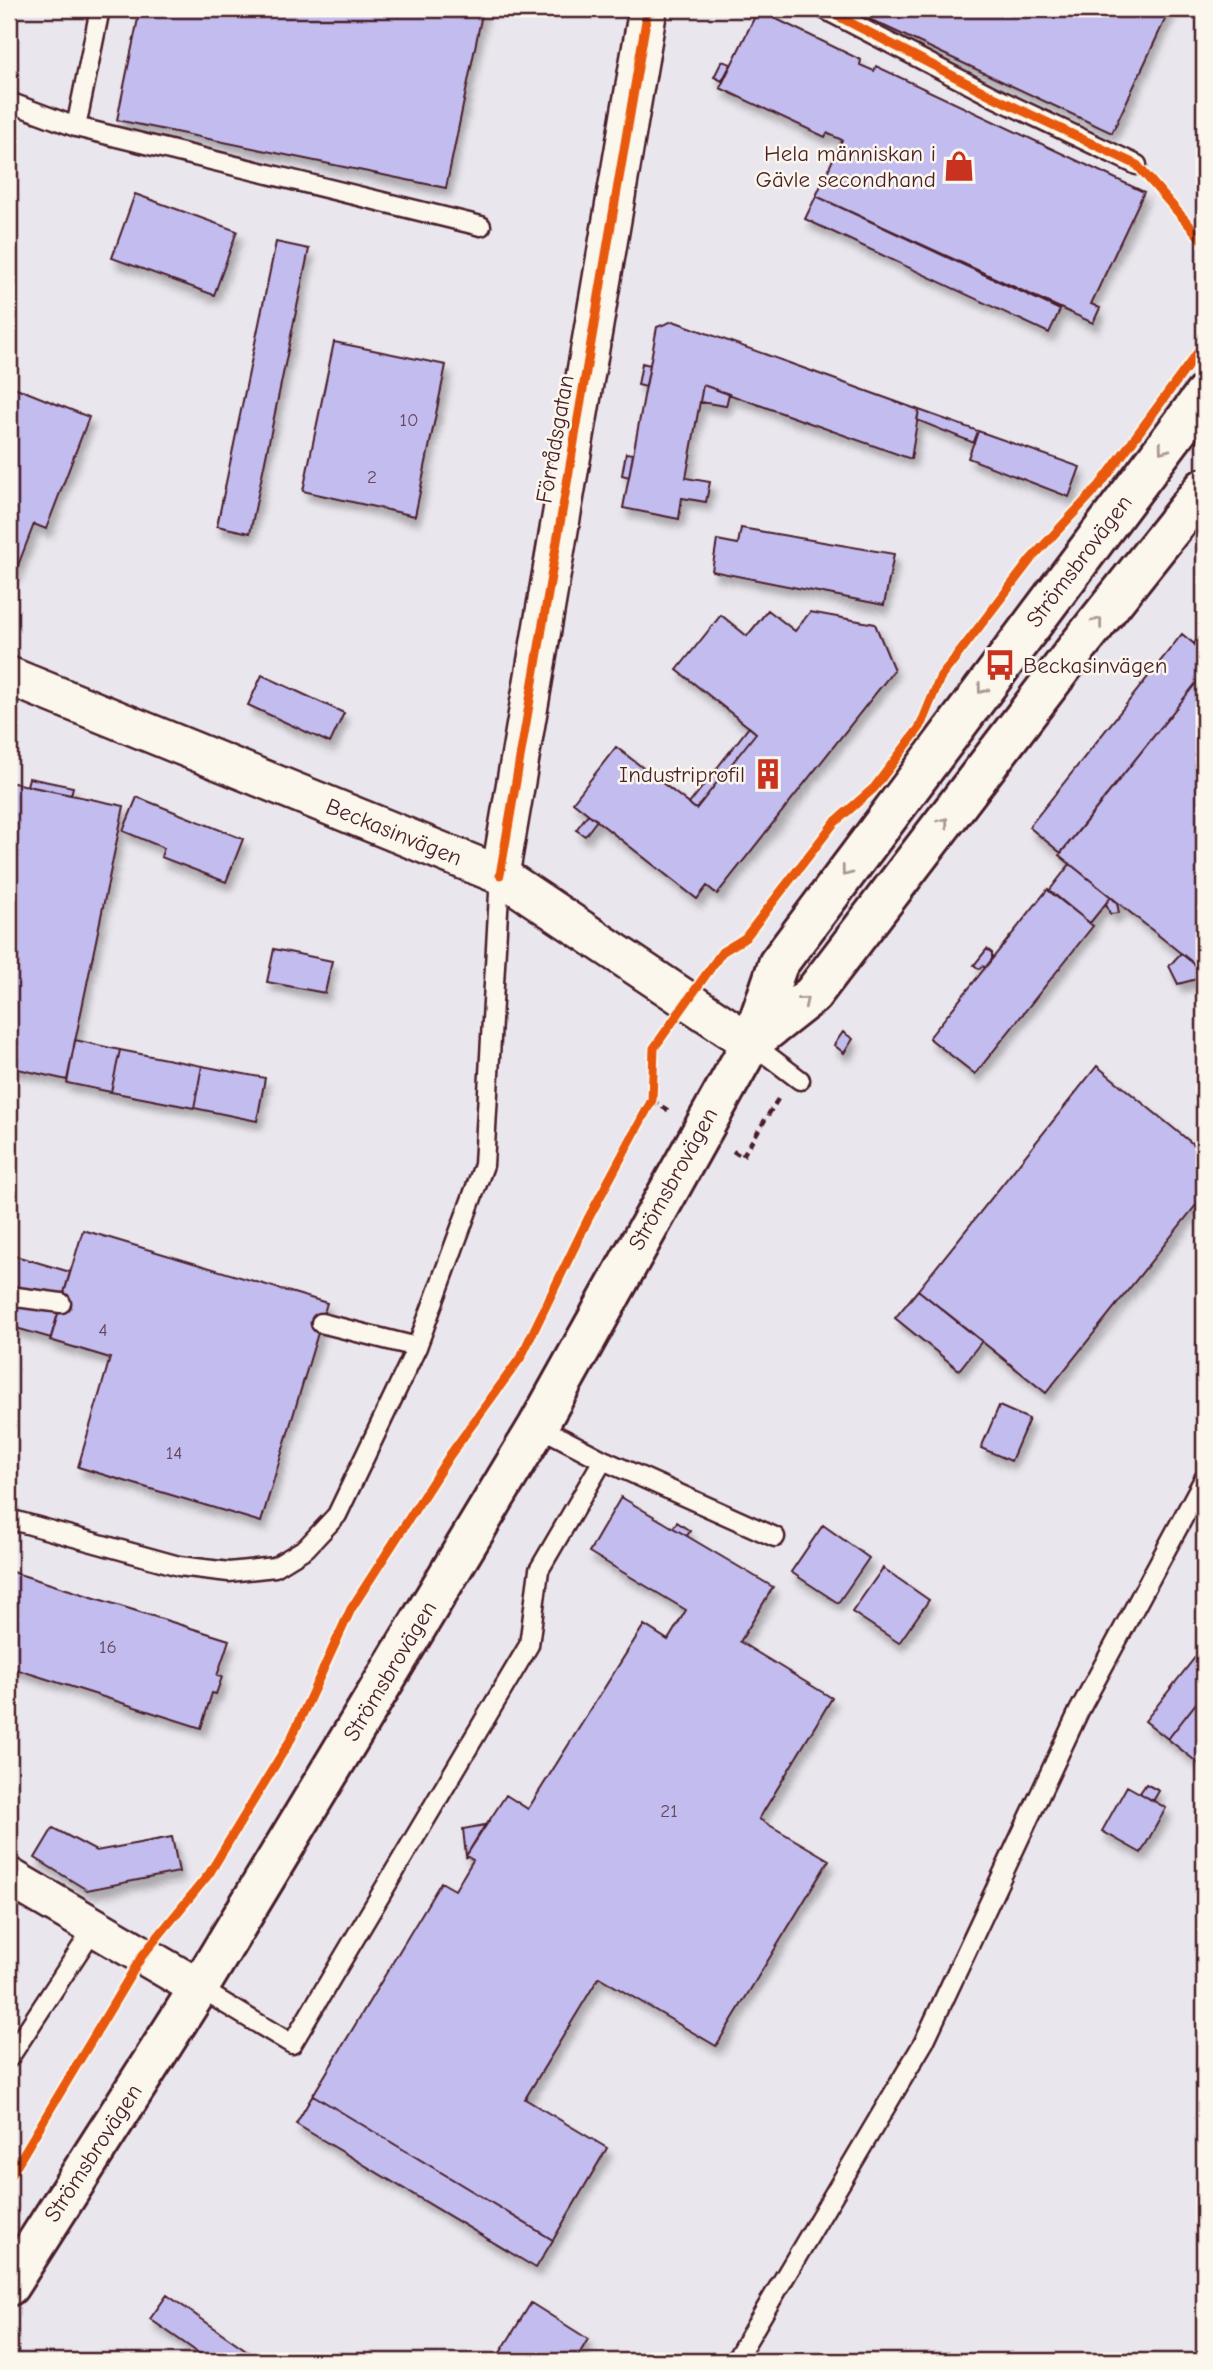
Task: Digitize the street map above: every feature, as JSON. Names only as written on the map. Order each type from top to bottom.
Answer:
[{"type":"main road","name":"Strömsbrovägen","points":[[9,2286],[199,1987],[538,1426],[751,1043],[778,964],[1204,395]]},
{"type":"main road","name":"Strömsbrovägen","points":[[751,1043],[812,996],[1072,655],[1204,488]]},
{"type":"street","name":"Förrådsgatan","points":[[500,875],[648,9]]},
{"type":"street","name":"Beckasinvägen","points":[[9,676],[500,875],[751,1043]]},
{"type":"street","points":[[9,1877],[199,1987]]},
{"type":"lane","points":[[76,127],[100,9]]},
{"type":"lane","points":[[824,9],[994,97],[1137,165]]},
{"type":"lane","points":[[9,102],[76,127],[481,226]]},
{"type":"lane","points":[[9,1519],[179,1566],[229,1572],[275,1567],[306,1548],[337,1515],[417,1347],[484,1166],[500,875]]},
{"type":"lane","points":[[751,1043],[800,1080]]},
{"type":"lane","points":[[9,1296],[61,1303]]},
{"type":"lane","points":[[321,1323],[417,1347]]},
{"type":"lane","points":[[538,1426],[603,1460],[775,1536]]},
{"type":"lane","points":[[199,1987],[292,2043],[529,1645],[539,1570],[603,1460]]},
{"type":"lane","points":[[735,2361],[925,2042],[1079,1711],[1204,1479]]},
{"type":"lane","points":[[9,2058],[94,1928]]},
{"type":"path","points":[[646,1112],[652,1100],[653,1087]]},
{"type":"shaded area","points":[[9,9],[1204,9],[1204,2361],[9,2361]]},
{"type":"building","points":[[140,9],[483,9],[446,188],[117,120]]},
{"type":"building","points":[[848,9],[1170,9],[1112,133]]},
{"type":"building","name":"Hela människan i Gävle secondhand","points":[[758,10],[861,60],[860,65],[874,71],[876,66],[1144,192],[1091,304],[1100,308],[1093,323],[816,196],[842,140],[827,133],[825,137],[720,88]]},
{"type":"building","points":[[722,61],[731,64],[722,81],[714,77]]},
{"type":"building","points":[[135,194],[237,231],[214,295],[112,258]]},
{"type":"building","points":[[816,196],[1060,310],[1049,333],[805,219]]},
{"type":"building","points":[[276,242],[309,249],[250,533],[217,526]]},
{"type":"building","points":[[673,321],[919,410],[911,459],[703,385],[686,478],[710,482],[706,502],[682,498],[679,519],[623,508],[657,327]]},
{"type":"building","points":[[334,342],[446,365],[415,516],[303,491]]},
{"type":"building","points":[[642,363],[650,365],[646,387],[638,385]]},
{"type":"building","points":[[9,385],[89,417],[46,529],[34,524],[15,573],[9,571]]},
{"type":"building","points":[[703,385],[729,394],[726,406],[700,402]]},
{"type":"building","points":[[919,410],[978,431],[974,443],[917,420]]},
{"type":"building","points":[[978,431],[1080,467],[1069,497],[968,458]]},
{"type":"building","points":[[626,453],[633,454],[629,477],[622,475]]},
{"type":"building","points":[[741,528],[894,554],[884,605],[712,571],[717,540],[738,544]]},
{"type":"building","name":"Industriprofil","points":[[768,610],[795,631],[810,612],[875,624],[894,670],[717,894],[707,886],[697,899],[573,802],[616,747],[696,809],[756,733],[677,670],[721,615],[747,636]]},
{"type":"building","points":[[1204,631],[1204,652],[1194,644]]},
{"type":"building","points":[[1182,634],[1204,652],[1204,673],[1061,853],[1029,827]]},
{"type":"building","points":[[1204,673],[1204,972],[1059,855]]},
{"type":"building","points":[[262,675],[344,713],[330,743],[248,705]]},
{"type":"building","points":[[749,727],[756,733],[696,809],[689,804]]},
{"type":"building","points":[[29,778],[73,787],[71,795],[27,786]]},
{"type":"building","points":[[9,782],[124,806],[67,1080],[9,1067]]},
{"type":"building","points":[[137,797],[243,839],[226,882],[161,857],[164,848],[123,831]]},
{"type":"building","points":[[588,814],[597,820],[585,836],[576,830]]},
{"type":"building","points":[[1070,864],[1111,897],[1090,923],[1049,891]]},
{"type":"building","points":[[1048,889],[1093,926],[975,1074],[929,1038]]},
{"type":"building","points":[[1111,897],[1117,903],[1119,913],[1110,914],[1106,903]]},
{"type":"building","points":[[274,949],[332,961],[325,993],[267,982]]},
{"type":"building","points":[[987,949],[992,953],[992,959],[985,968],[983,966],[979,969],[974,965]]},
{"type":"building","points":[[1181,953],[1204,972],[1204,977],[1178,984],[1169,966]]},
{"type":"building","points":[[843,1032],[853,1039],[844,1053],[834,1045]]},
{"type":"building","points":[[75,1040],[120,1050],[111,1092],[67,1083]]},
{"type":"building","points":[[120,1050],[202,1066],[194,1108],[111,1092]]},
{"type":"building","points":[[202,1066],[265,1078],[257,1121],[194,1108]]},
{"type":"building","points":[[1097,1066],[1204,1153],[1204,1195],[1046,1393],[918,1290]]},
{"type":"building","points":[[83,1230],[327,1303],[261,1522],[78,1467],[110,1358],[50,1340]]},
{"type":"building","points":[[9,1254],[70,1272],[51,1338],[9,1326]]},
{"type":"building","points":[[918,1290],[982,1341],[959,1370],[895,1318]]},
{"type":"building","points":[[999,1406],[1029,1419],[1011,1461],[981,1448]]},
{"type":"building","points":[[621,1497],[773,1587],[740,1642],[832,1698],[759,1819],[829,1860],[716,2046],[599,1977],[525,2099],[607,2148],[553,2240],[313,2095],[441,1882],[455,1890],[473,1860],[466,1856],[506,1795],[528,1809],[644,1625],[668,1640],[686,1610],[589,1552]]},
{"type":"building","points":[[677,1522],[690,1531],[687,1536],[673,1528]]},
{"type":"building","points":[[823,1525],[869,1558],[838,1603],[791,1572]]},
{"type":"building","points":[[883,1568],[929,1600],[899,1643],[852,1612]]},
{"type":"building","points":[[9,1571],[229,1640],[217,1676],[222,1677],[216,1694],[212,1693],[201,1728],[9,1667]]},
{"type":"building","points":[[1204,1646],[1204,1693],[1168,1739],[1145,1721]]},
{"type":"building","points":[[1204,1693],[1204,1768],[1168,1739]]},
{"type":"building","points":[[1146,1784],[1159,1791],[1153,1801],[1140,1793]]},
{"type":"building","points":[[1127,1786],[1166,1808],[1141,1853],[1102,1831]]},
{"type":"building","points":[[485,1825],[466,1856],[463,1829]]},
{"type":"building","points":[[53,1828],[96,1851],[172,1837],[179,1872],[87,1890],[35,1858]]},
{"type":"building","points":[[313,2095],[553,2240],[536,2268],[296,2124]]},
{"type":"building","points":[[167,2295],[262,2361],[210,2361],[150,2319]]},
{"type":"building","points":[[531,2303],[588,2339],[575,2361],[495,2361]]},
{"type":"cycle path","points":[[500,875],[648,9]]},
{"type":"cycle path","points":[[824,9],[994,97],[1137,165],[1204,242]]},
{"type":"cycle path","points":[[9,2178],[142,1956],[209,1874],[291,1739],[351,1609],[450,1455],[521,1357],[588,1219],[652,1100],[654,1048],[722,952],[745,938],[834,823],[874,788],[920,727],[940,678],[1031,559],[1100,485],[1204,344]]},
{"type":"place","name":"Hela människan i Gävle secondhand","points":[[959,166]]},
{"type":"place","name":"Beckasinvägen","points":[[1000,665]]},
{"type":"place","name":"Industriprofil","points":[[768,774]]}]
